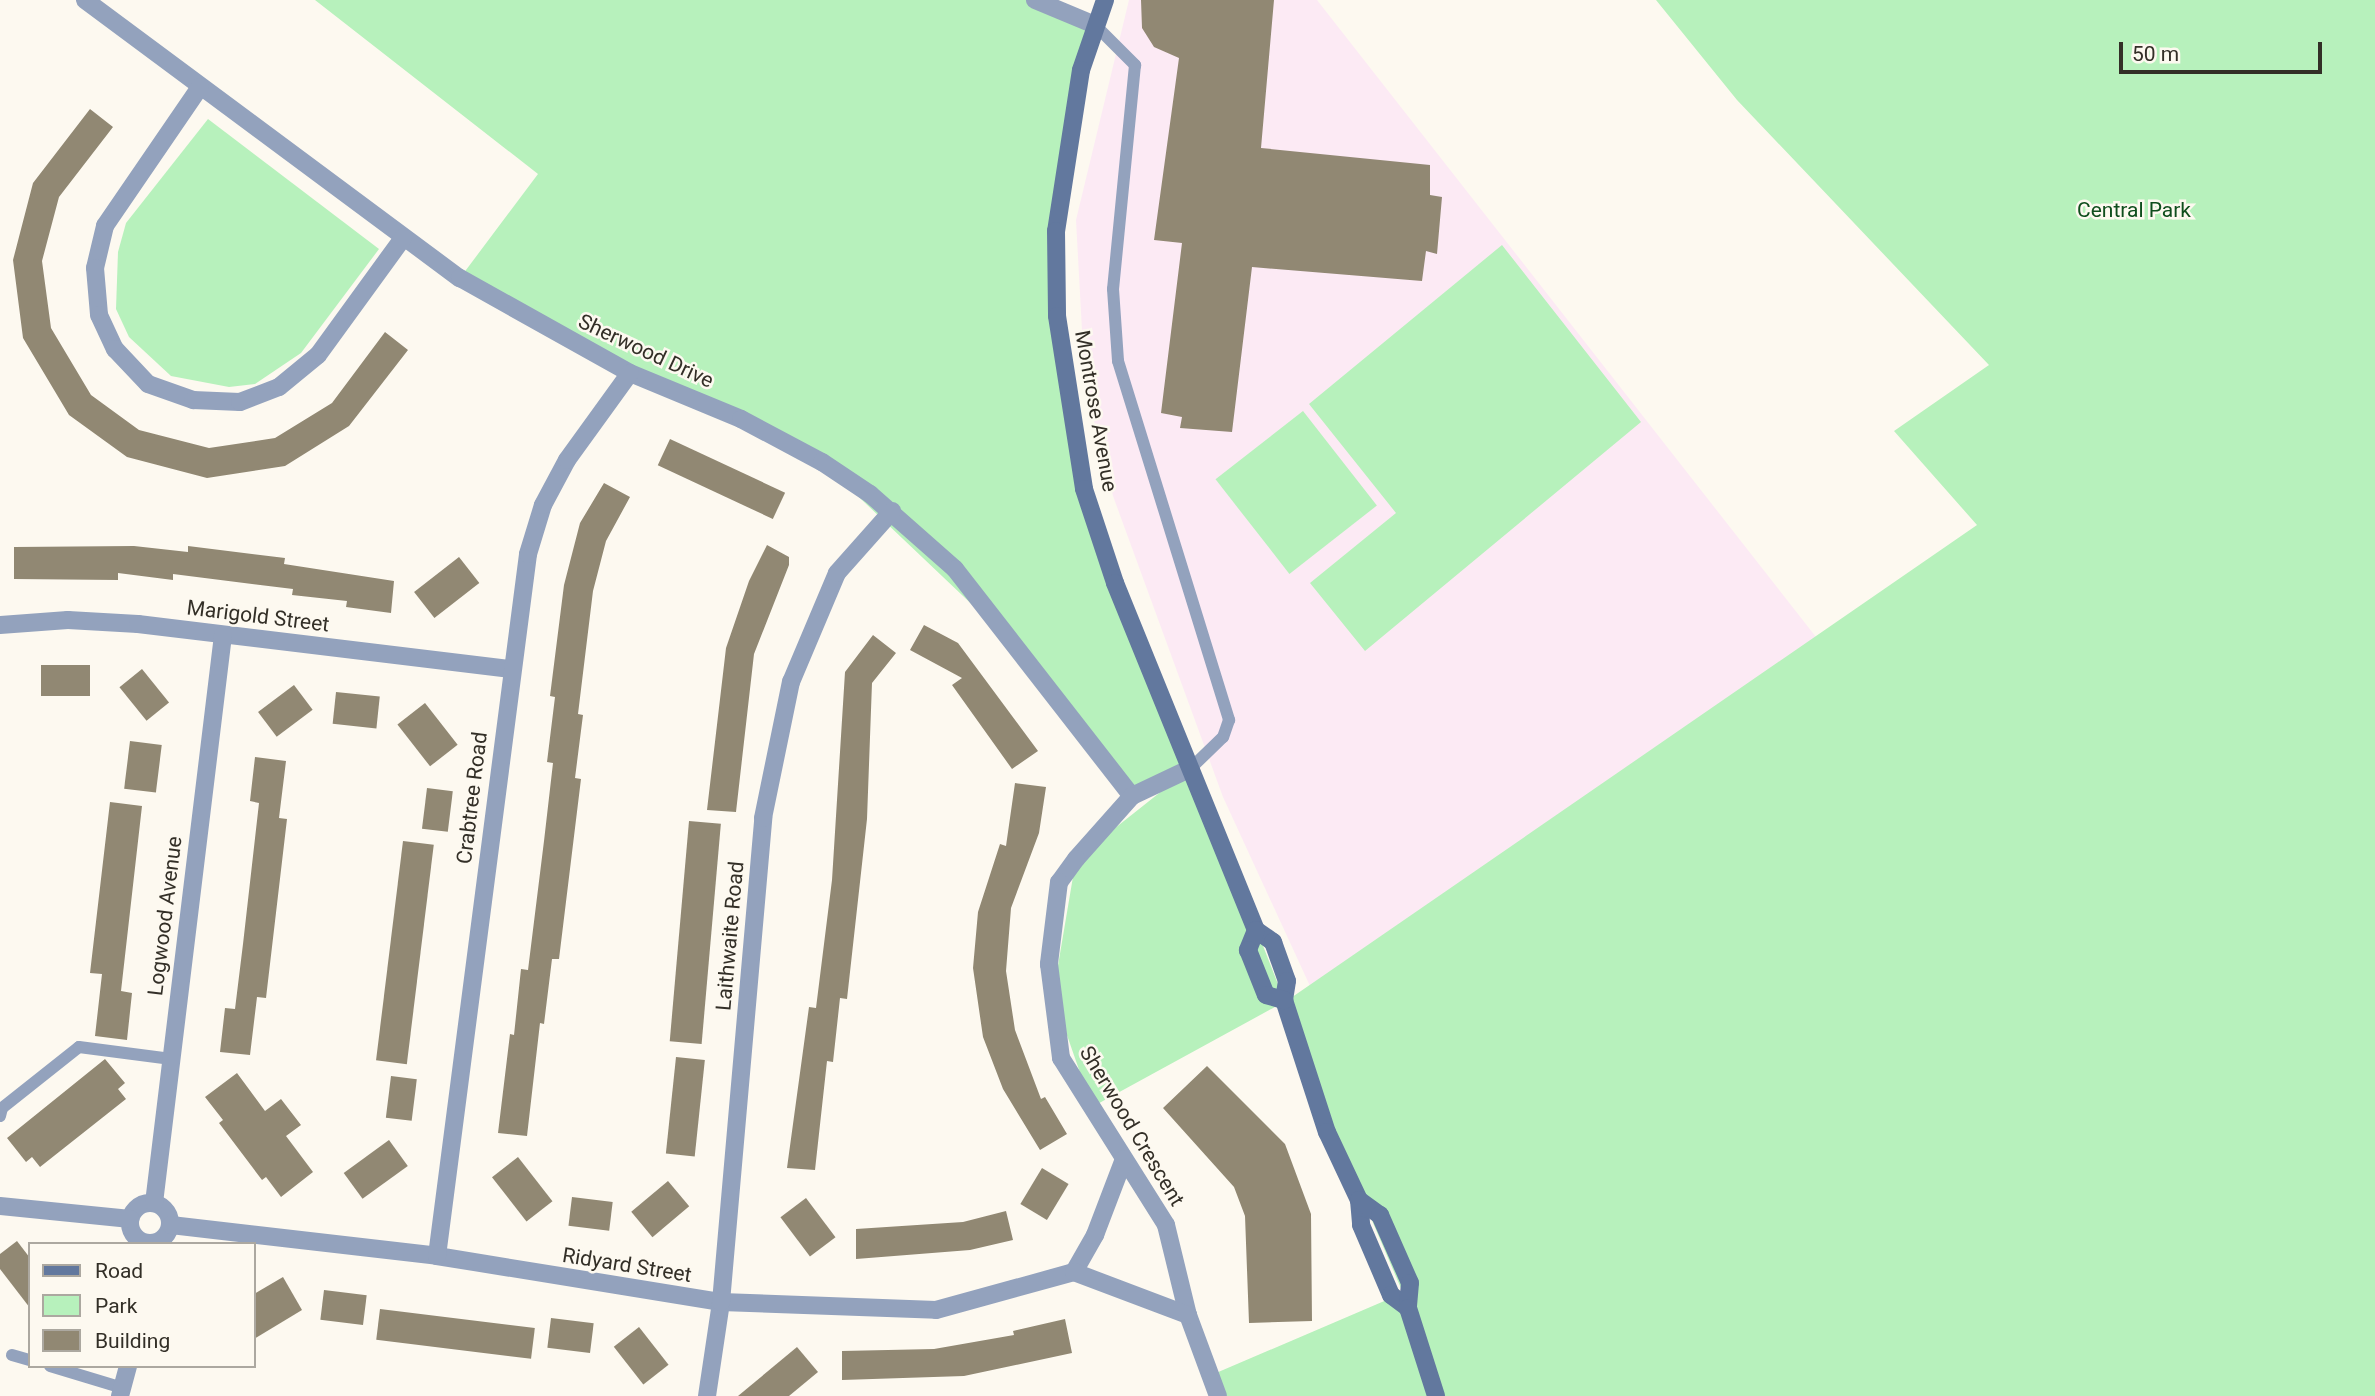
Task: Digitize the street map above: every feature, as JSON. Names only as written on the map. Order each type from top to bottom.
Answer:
[{"type":"street","name":"Sherwood Drive","points":[[85,0],[403,237],[512,310],[630,373],[741,419],[822,462],[892,511],[955,569],[1132,796]]},
{"type":"street","points":[[1035,0],[1095,25]]},
{"type":"street","name":"Montrose Avenue","points":[[1105,0],[1081,69],[1056,231],[1057,316],[1067,400],[1084,489],[1107,560],[1256,930],[1273,942],[1287,981],[1284,1000],[1327,1132],[1359,1200],[1380,1215],[1410,1283],[1408,1308],[1436,1396]]},
{"type":"street","points":[[201,87],[105,226],[94,268],[99,315],[115,349],[148,384],[193,400],[240,402],[279,387],[318,355],[403,237]]},
{"type":"street","name":"Crabtree Road","points":[[437,1256],[528,554],[543,505],[567,460],[630,373]]},
{"type":"street","name":"Laithwaite Road","points":[[707,1396],[721,1302],[763,818],[791,682],[837,573],[892,511]]},
{"type":"street","name":"Marigold Street","points":[[0,625],[79,621],[511,669]]},
{"type":"street","name":"Logwood Avenue","points":[[153,1203],[223,635]]},
{"type":"street","name":"Sherwood Crescent","points":[[1191,768],[1132,796],[1059,882],[1049,964],[1060,1058],[1166,1225],[1188,1315],[1218,1396]]},
{"type":"street","name":"Montrose Avenue","points":[[1256,930],[1248,950],[1266,995],[1284,1000]]},
{"type":"street","points":[[1124,1159],[1096,1235],[1074,1272],[1188,1315]]},
{"type":"street","points":[[130,1219],[141,1205],[153,1203],[164,1208],[171,1225],[166,1236],[154,1242]]},
{"type":"street","points":[[0,1206],[130,1219]]},
{"type":"street","points":[[130,1219],[137,1238],[146,1242]]},
{"type":"street","name":"Ridyard Street","points":[[171,1225],[437,1256],[721,1302],[936,1310],[1074,1272]]},
{"type":"street","points":[[121,1392],[127,1368]]},
{"type":"lane","points":[[1095,25],[1135,65],[1113,289],[1118,361],[1229,720],[1223,737],[1191,768]]},
{"type":"lane","points":[[0,1116],[2,1108],[79,1047],[171,1059]]},
{"type":"lane","points":[[12,1355],[28,1359]]},
{"type":"lane","points":[[55,1368],[121,1392]]},
{"type":"shaded area","points":[[1129,0],[1317,0],[1816,637],[1310,986],[1223,797],[1113,496],[1085,385],[1076,220]]},
{"type":"green space","name":"Central Park","points":[[315,0],[1053,0],[1095,25],[1056,231],[1084,489],[1285,1002],[1977,525],[1894,431],[1989,365],[1737,100],[1656,0],[2375,0],[2375,1396],[1221,1396],[1209,1376],[1403,1293],[1309,1073],[1284,1002],[1092,1107],[1053,995],[1076,859],[1187,771],[1132,796],[1023,653],[822,462],[460,278],[538,174]]},
{"type":"green space","points":[[208,119],[379,249],[301,353],[255,384],[229,387],[171,376],[129,337],[116,309],[118,252],[126,223]]},
{"type":"green space","points":[[1502,245],[1641,422],[1365,651],[1310,583],[1396,513],[1309,404]]},
{"type":"green space","points":[[1303,411],[1377,506],[1289,574],[1216,479]]},
{"type":"building","points":[[1141,0],[1274,0],[1261,148],[1430,165],[1430,195],[1442,197],[1437,254],[1426,251],[1422,281],[1252,267],[1232,432],[1180,428],[1182,417],[1161,413],[1182,243],[1154,240],[1179,58],[1154,47],[1142,28]]},
{"type":"building","points":[[90,109],[113,127],[59,197],[42,261],[51,328],[91,395],[139,430],[209,448],[275,438],[332,403],[385,332],[408,350],[349,426],[285,466],[207,478],[127,457],[69,415],[23,338],[13,260],[33,183]]},
{"type":"building","points":[[670,439],[785,493],[773,519],[658,465]]},
{"type":"building","points":[[604,483],[630,497],[606,541],[593,591],[578,714],[583,715],[575,778],[581,779],[559,959],[552,959],[544,1024],[540,1023],[527,1136],[498,1133],[510,1034],[514,1035],[521,969],[528,970],[544,841],[553,763],[547,762],[555,697],[550,696],[564,585],[580,523]]},
{"type":"building","points":[[767,545],[789,557],[789,565],[754,654],[736,812],[707,810],[726,648],[749,581]]},
{"type":"building","points":[[134,546],[188,552],[188,546],[285,558],[284,564],[394,581],[391,613],[346,607],[347,601],[292,595],[293,589],[173,574],[173,580],[118,573],[118,580],[14,579],[14,547]]},
{"type":"building","points":[[459,557],[479,583],[434,618],[414,592]]},
{"type":"building","points":[[924,625],[958,643],[1038,751],[1012,769],[952,685],[962,678],[910,650]]},
{"type":"building","points":[[873,635],[896,653],[872,683],[867,819],[847,999],[840,998],[833,1062],[827,1061],[815,1170],[787,1168],[809,1007],[816,1008],[832,880],[845,672]]},
{"type":"building","points":[[41,665],[90,665],[90,696],[41,696]]},
{"type":"building","points":[[142,669],[169,702],[147,721],[119,687]]},
{"type":"building","points":[[294,685],[313,710],[277,737],[258,712]]},
{"type":"building","points":[[336,692],[380,697],[376,728],[333,724]]},
{"type":"building","points":[[425,703],[458,745],[430,766],[397,725]]},
{"type":"building","points":[[130,741],[162,745],[156,793],[124,789]]},
{"type":"building","points":[[255,757],[286,761],[279,818],[287,819],[266,998],[257,997],[250,1055],[220,1052],[225,1008],[235,1009],[243,944],[259,803],[250,801]]},
{"type":"building","points":[[1015,783],[1046,787],[1039,833],[1011,908],[1006,971],[1015,1030],[1041,1099],[1045,1097],[1067,1134],[1040,1150],[1003,1089],[983,1037],[973,968],[978,912],[1000,844],[1006,846]]},
{"type":"building","points":[[427,788],[453,791],[448,832],[422,829]]},
{"type":"building","points":[[110,802],[142,806],[121,991],[132,993],[127,1040],[95,1036],[102,974],[90,973]]},
{"type":"building","points":[[689,821],[721,824],[702,1044],[670,1041]]},
{"type":"building","points":[[403,841],[434,845],[407,1064],[376,1060]]},
{"type":"building","points":[[676,1057],[705,1060],[695,1156],[666,1153]]},
{"type":"building","points":[[105,1059],[125,1083],[118,1089],[126,1099],[40,1167],[32,1157],[26,1162],[7,1138]]},
{"type":"building","points":[[1207,1066],[1285,1144],[1311,1214],[1312,1321],[1249,1323],[1245,1216],[1234,1187],[1163,1108]]},
{"type":"building","points":[[237,1073],[265,1111],[281,1099],[301,1125],[286,1136],[313,1172],[281,1197],[266,1177],[262,1180],[219,1123],[223,1120],[205,1097]]},
{"type":"building","points":[[391,1076],[417,1079],[412,1121],[386,1118]]},
{"type":"building","points":[[389,1140],[408,1166],[363,1199],[344,1173]]},
{"type":"building","points":[[518,1157],[552,1201],[526,1221],[492,1177]]},
{"type":"building","points":[[1042,1168],[1069,1184],[1047,1220],[1020,1204]]},
{"type":"building","points":[[668,1181],[689,1206],[652,1237],[631,1212]]},
{"type":"building","points":[[572,1197],[613,1202],[609,1231],[568,1226]]},
{"type":"building","points":[[806,1198],[835,1237],[810,1256],[780,1217]]},
{"type":"building","points":[[1006,1211],[1013,1240],[970,1250],[856,1259],[856,1229],[963,1222]]},
{"type":"building","points":[[17,1241],[28,1255],[28,1305],[0,1269],[0,1254]]},
{"type":"building","points":[[283,1277],[302,1310],[256,1338],[256,1293]]},
{"type":"building","points":[[324,1290],[367,1295],[363,1325],[320,1320]]},
{"type":"building","points":[[380,1309],[535,1328],[531,1359],[376,1340]]},
{"type":"building","points":[[551,1318],[594,1323],[590,1353],[547,1348]]},
{"type":"building","points":[[1065,1319],[1072,1353],[964,1376],[842,1380],[842,1351],[934,1349],[1014,1335],[1013,1331]]},
{"type":"building","points":[[639,1327],[669,1365],[643,1385],[614,1347]]},
{"type":"building","points":[[797,1347],[818,1372],[789,1396],[738,1396]]}]
